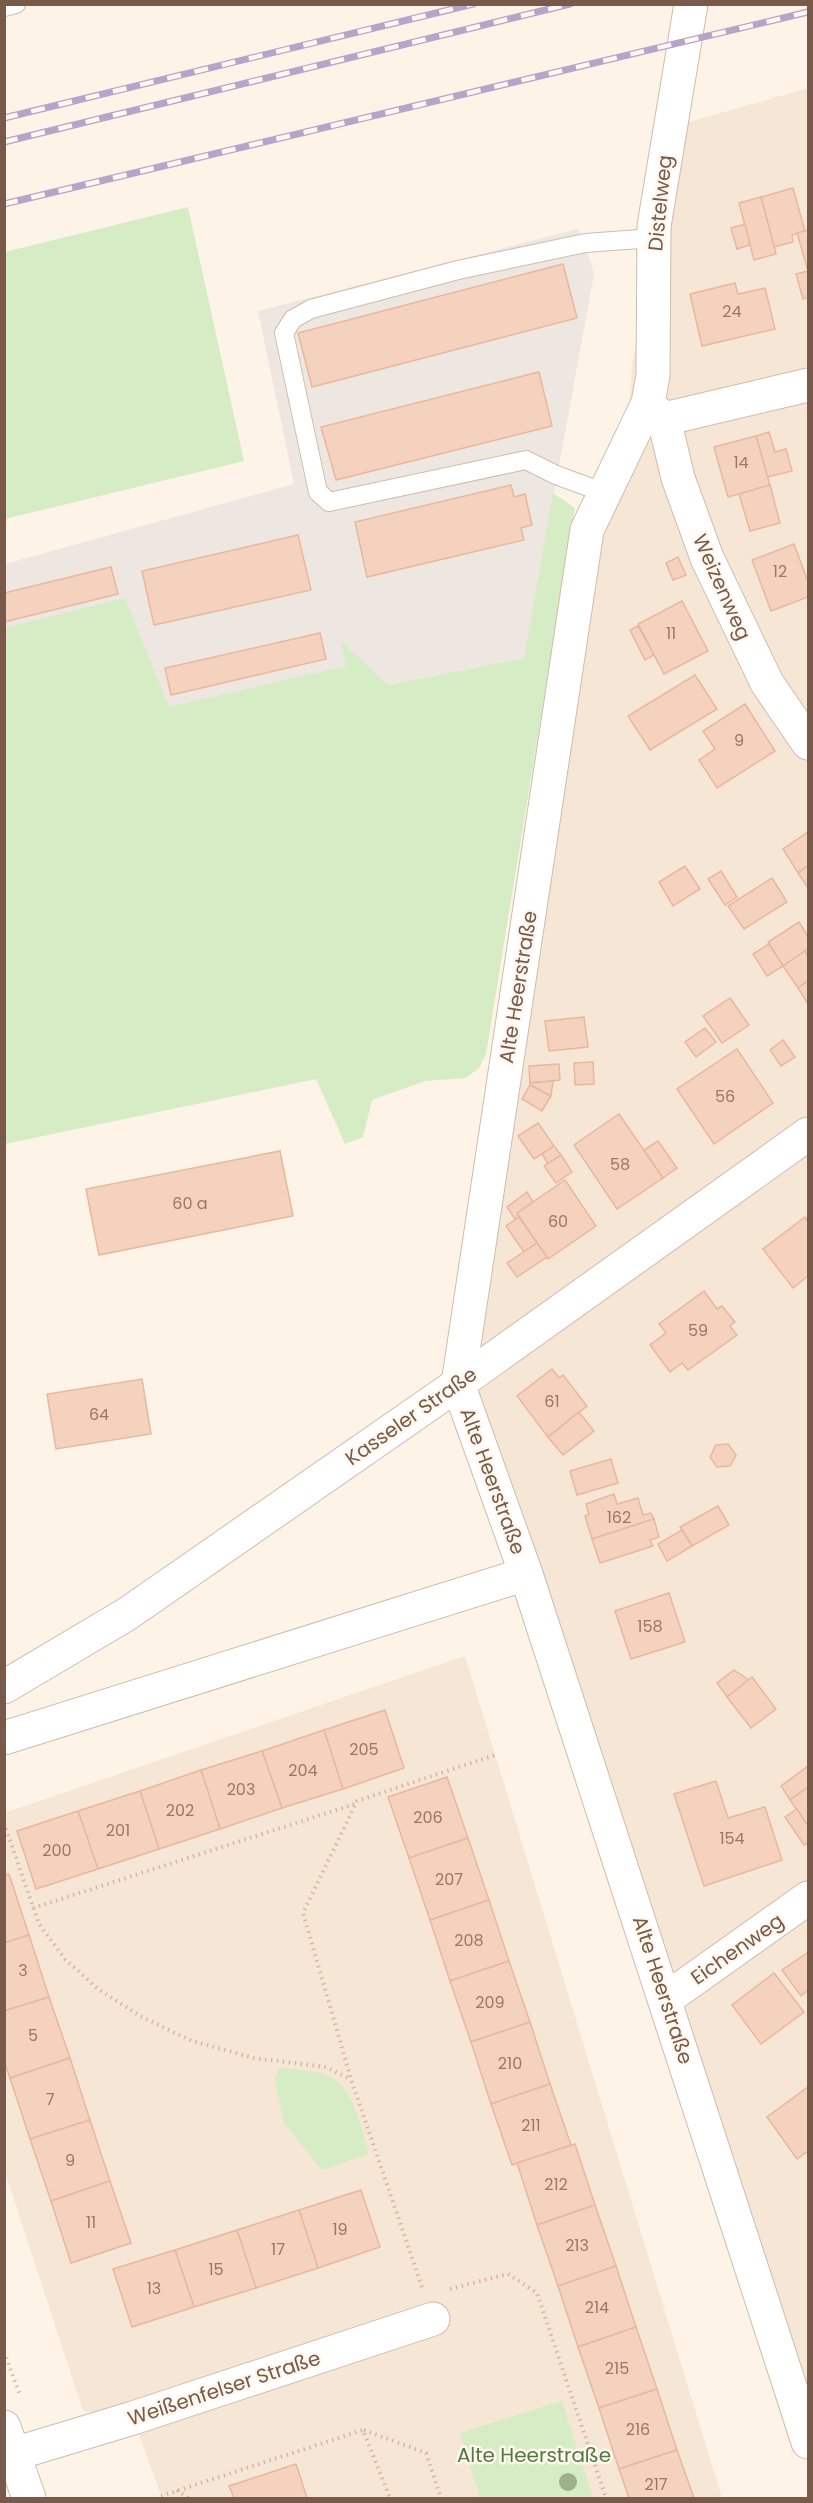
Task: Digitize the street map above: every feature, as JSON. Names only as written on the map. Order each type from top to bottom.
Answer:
[{"type":"street","name":"Distelweg","points":[[656,411],[653,375],[654,238],[674,97],[691,4]]},
{"type":"street","points":[[656,411],[808,385]]},
{"type":"street","name":"Alte Heerstraße","points":[[656,411],[605,493],[587,530],[458,1384],[526,1574],[666,1999],[808,2442]]},
{"type":"street","name":"Weizenweg","points":[[656,411],[707,558],[767,683],[808,743]]},
{"type":"street","name":"Kasseler Straße","points":[[4,1687],[127,1614],[458,1384],[808,1134]]},
{"type":"street","name":"Alte Heerstraße","points":[[4,1738],[526,1574]]},
{"type":"street","name":"Eichenweg","points":[[666,1999],[808,1898]]},
{"type":"street","name":"Weißenfelser Straße","points":[[29,2499],[9,2440],[133,2418],[429,2307]]},
{"type":"lane","points":[[4,7],[16,4]]},
{"type":"lane","points":[[605,493],[556,475],[526,460],[329,502],[318,492],[284,333],[293,319],[311,309],[458,270],[585,243],[654,238]]},
{"type":"path","points":[[495,1755],[414,1780],[357,1801],[303,1913],[351,2079],[429,2307],[508,2274],[537,2293],[606,2499]]},
{"type":"path","points":[[33,1908],[355,1804]]},
{"type":"path","points":[[4,1823],[39,1924],[65,1959],[98,1989],[140,2016],[192,2041],[254,2058],[326,2067],[351,2079]]},
{"type":"path","points":[[363,2430],[390,2499]]},
{"type":"path","points":[[161,2496],[363,2430],[426,2453],[441,2499]]},
{"type":"path","points":[[177,2490],[188,2499]]},
{"type":"shaded area","points":[[808,88],[808,2448],[458,1384],[587,530],[625,474],[632,365],[675,126]]},
{"type":"shaded area","points":[[578,229],[585,243],[594,274],[524,658],[388,685],[167,709],[5,631],[5,564],[294,484],[258,311]]},
{"type":"shaded area","points":[[465,1656],[722,2498],[162,2498],[133,2418],[83,2411],[5,2172],[4,1813]]},
{"type":"green space","points":[[188,207],[244,461],[5,519],[5,252]]},
{"type":"green space","points":[[553,493],[575,508],[486,1054],[479,1068],[466,1078],[425,1081],[372,1100],[363,1137],[345,1144],[316,1079],[5,1144],[4,628],[125,598],[169,707],[346,666],[341,641],[388,685],[524,658]]},
{"type":"green space","points":[[279,2068],[321,2073],[341,2085],[354,2106],[369,2154],[322,2170],[284,2123],[275,2081]]},
{"type":"green space","name":"Alte Heerstraße","points":[[562,2401],[593,2498],[480,2498],[460,2433]]},
{"type":"building","points":[[793,188],[805,231],[792,235],[793,242],[774,247],[761,197]]},
{"type":"building","points":[[761,197],[776,254],[754,260],[739,203]]},
{"type":"building","points":[[745,224],[750,245],[737,249],[731,228]]},
{"type":"building","points":[[808,230],[808,271],[797,233]]},
{"type":"building","points":[[563,264],[577,318],[312,387],[298,333]]},
{"type":"building","points":[[808,271],[808,297],[803,299],[796,274]]},
{"type":"building","points":[[735,283],[738,294],[765,288],[775,329],[702,346],[690,294]]},
{"type":"building","points":[[539,372],[552,426],[336,480],[321,427]]},
{"type":"building","points":[[769,432],[775,452],[786,449],[792,471],[767,477],[756,436]]},
{"type":"building","points":[[756,436],[770,485],[728,497],[714,447]]},
{"type":"building","points":[[511,485],[514,497],[525,494],[532,525],[521,528],[524,540],[367,577],[355,522]]},
{"type":"building","points":[[770,485],[780,523],[750,531],[739,494]]},
{"type":"building","points":[[298,535],[311,590],[154,625],[142,571]]},
{"type":"building","points":[[794,544],[808,582],[808,597],[771,611],[752,560]]},
{"type":"building","points":[[678,557],[686,575],[673,580],[666,563]]},
{"type":"building","points":[[111,567],[118,594],[4,622],[4,593]]},
{"type":"building","points":[[682,601],[708,651],[664,674],[638,624]]},
{"type":"building","points":[[638,626],[654,655],[645,660],[630,630]]},
{"type":"building","points":[[320,633],[326,659],[171,695],[165,668]]},
{"type":"building","points":[[695,675],[717,709],[650,750],[628,716]]},
{"type":"building","points":[[745,704],[775,751],[717,788],[699,760],[715,749],[703,731]]},
{"type":"building","points":[[808,832],[808,866],[798,873],[783,849]]},
{"type":"building","points":[[685,866],[700,889],[673,906],[659,882]]},
{"type":"building","points":[[808,866],[808,888],[798,873]]},
{"type":"building","points":[[721,871],[737,897],[725,905],[708,879]]},
{"type":"building","points":[[772,878],[787,902],[744,929],[728,906]]},
{"type":"building","points":[[799,922],[808,937],[808,949],[783,966],[768,942]]},
{"type":"building","points":[[769,944],[783,966],[767,976],[753,954]]},
{"type":"building","points":[[805,951],[808,957],[808,981],[798,988],[783,966]]},
{"type":"building","points":[[808,981],[808,1004],[798,988]]},
{"type":"building","points":[[730,998],[749,1025],[722,1043],[703,1016]]},
{"type":"building","points":[[584,1017],[588,1047],[549,1051],[545,1021]]},
{"type":"building","points":[[705,1028],[716,1042],[696,1057],[685,1042]]},
{"type":"building","points":[[783,1040],[795,1057],[781,1066],[770,1050]]},
{"type":"building","points":[[737,1049],[773,1103],[714,1144],[677,1089]]},
{"type":"building","points":[[593,1062],[594,1084],[575,1085],[574,1063]]},
{"type":"building","points":[[559,1064],[560,1080],[530,1083],[529,1066]]},
{"type":"building","points":[[553,1081],[551,1096],[530,1085],[530,1083]]},
{"type":"building","points":[[530,1085],[551,1096],[542,1111],[522,1099]]},
{"type":"building","points":[[619,1114],[663,1178],[617,1209],[574,1145]]},
{"type":"building","points":[[538,1123],[554,1146],[534,1159],[518,1136]]},
{"type":"building","points":[[658,1141],[677,1168],[663,1178],[644,1150]]},
{"type":"building","points":[[554,1146],[561,1155],[548,1164],[542,1154]]},
{"type":"building","points":[[280,1151],[293,1216],[99,1255],[86,1189]]},
{"type":"building","points":[[561,1155],[572,1172],[556,1183],[544,1166]]},
{"type":"building","points":[[565,1180],[596,1226],[548,1259],[517,1213]]},
{"type":"building","points":[[527,1192],[533,1202],[517,1213],[519,1217],[515,1219],[507,1207]]},
{"type":"building","points":[[519,1217],[537,1243],[524,1252],[506,1226]]},
{"type":"building","points":[[805,1217],[808,1222],[808,1276],[793,1288],[763,1249]]},
{"type":"building","points":[[537,1243],[547,1257],[517,1277],[507,1263]]},
{"type":"building","points":[[704,1291],[717,1309],[722,1306],[735,1322],[730,1326],[737,1335],[688,1370],[682,1363],[670,1372],[650,1345],[666,1333],[659,1324]]},
{"type":"building","points":[[552,1369],[559,1378],[563,1375],[587,1406],[548,1437],[517,1396]]},
{"type":"building","points":[[142,1379],[151,1434],[56,1449],[47,1394]]},
{"type":"building","points":[[579,1412],[594,1431],[563,1455],[548,1437]]},
{"type":"building","points":[[728,1444],[736,1455],[730,1466],[717,1467],[710,1457],[716,1445]]},
{"type":"building","points":[[611,1459],[618,1483],[577,1495],[570,1471]]},
{"type":"building","points":[[614,1494],[617,1504],[638,1498],[643,1515],[651,1513],[654,1519],[592,1539],[585,1516],[589,1514],[586,1504]]},
{"type":"building","points":[[718,1506],[729,1525],[692,1546],[680,1527]]},
{"type":"building","points":[[654,1519],[659,1537],[650,1540],[653,1546],[600,1563],[592,1539]]},
{"type":"building","points":[[682,1530],[692,1546],[667,1561],[658,1544]]},
{"type":"building","points":[[669,1593],[685,1642],[631,1659],[615,1611]]},
{"type":"building","points":[[734,1670],[749,1680],[727,1697],[717,1683]]},
{"type":"building","points":[[752,1677],[776,1709],[751,1728],[727,1697]]},
{"type":"building","points":[[385,1710],[404,1768],[343,1789],[324,1730]]},
{"type":"building","points":[[324,1730],[343,1789],[282,1808],[262,1751]]},
{"type":"building","points":[[262,1751],[282,1808],[220,1829],[201,1770]]},
{"type":"building","points":[[808,1766],[808,1787],[790,1800],[781,1786]]},
{"type":"building","points":[[201,1770],[220,1829],[159,1849],[140,1791]]},
{"type":"building","points":[[447,1777],[468,1838],[409,1858],[388,1797]]},
{"type":"building","points":[[716,1781],[728,1818],[765,1807],[782,1860],[704,1886],[674,1794]]},
{"type":"building","points":[[807,1788],[808,1790],[808,1826],[790,1800]]},
{"type":"building","points":[[140,1791],[159,1849],[98,1869],[78,1811]]},
{"type":"building","points":[[797,1809],[808,1826],[808,1843],[804,1845],[785,1817]]},
{"type":"building","points":[[78,1811],[98,1869],[36,1889],[17,1831]]},
{"type":"building","points":[[468,1838],[489,1900],[430,1920],[409,1858]]},
{"type":"building","points":[[9,1874],[29,1935],[4,1943],[4,1875]]},
{"type":"building","points":[[489,1900],[509,1961],[450,1981],[430,1920]]},
{"type":"building","points":[[29,1935],[49,1997],[4,2011],[4,1943]]},
{"type":"building","points":[[807,1953],[808,1990],[801,1996],[782,1970]]},
{"type":"building","points":[[509,1961],[530,2022],[471,2042],[450,1981]]},
{"type":"building","points":[[774,1973],[804,2012],[761,2044],[732,2005]]},
{"type":"building","points":[[49,1997],[70,2058],[10,2078],[4,2061],[4,2011]]},
{"type":"building","points":[[530,2022],[550,2084],[491,2104],[471,2042]]},
{"type":"building","points":[[70,2058],[90,2120],[30,2139],[10,2078]]},
{"type":"building","points":[[550,2084],[571,2145],[512,2165],[491,2104]]},
{"type":"building","points":[[808,2087],[808,2151],[797,2159],[767,2117]]},
{"type":"building","points":[[90,2120],[110,2181],[51,2201],[30,2139]]},
{"type":"building","points":[[575,2144],[595,2205],[537,2225],[517,2163]]},
{"type":"building","points":[[110,2181],[131,2243],[71,2263],[51,2201]]},
{"type":"building","points":[[361,2190],[380,2247],[318,2268],[299,2210]]},
{"type":"building","points":[[595,2205],[616,2266],[558,2286],[537,2225]]},
{"type":"building","points":[[299,2210],[318,2268],[256,2288],[237,2230]]},
{"type":"building","points":[[237,2230],[256,2288],[194,2307],[175,2250]]},
{"type":"building","points":[[175,2250],[194,2307],[132,2327],[113,2269]]},
{"type":"building","points":[[616,2266],[636,2327],[578,2347],[558,2286]]},
{"type":"building","points":[[636,2327],[657,2389],[599,2408],[578,2347]]},
{"type":"building","points":[[657,2389],[677,2450],[619,2469],[599,2408]]},
{"type":"building","points":[[677,2450],[694,2498],[629,2498],[619,2469]]},
{"type":"building","points":[[296,2464],[307,2498],[234,2498],[229,2486]]},
{"type":"railway","points":[[4,118],[473,4]]},
{"type":"railway","points":[[4,142],[570,4]]},
{"type":"railway","points":[[4,204],[808,12]]}]
